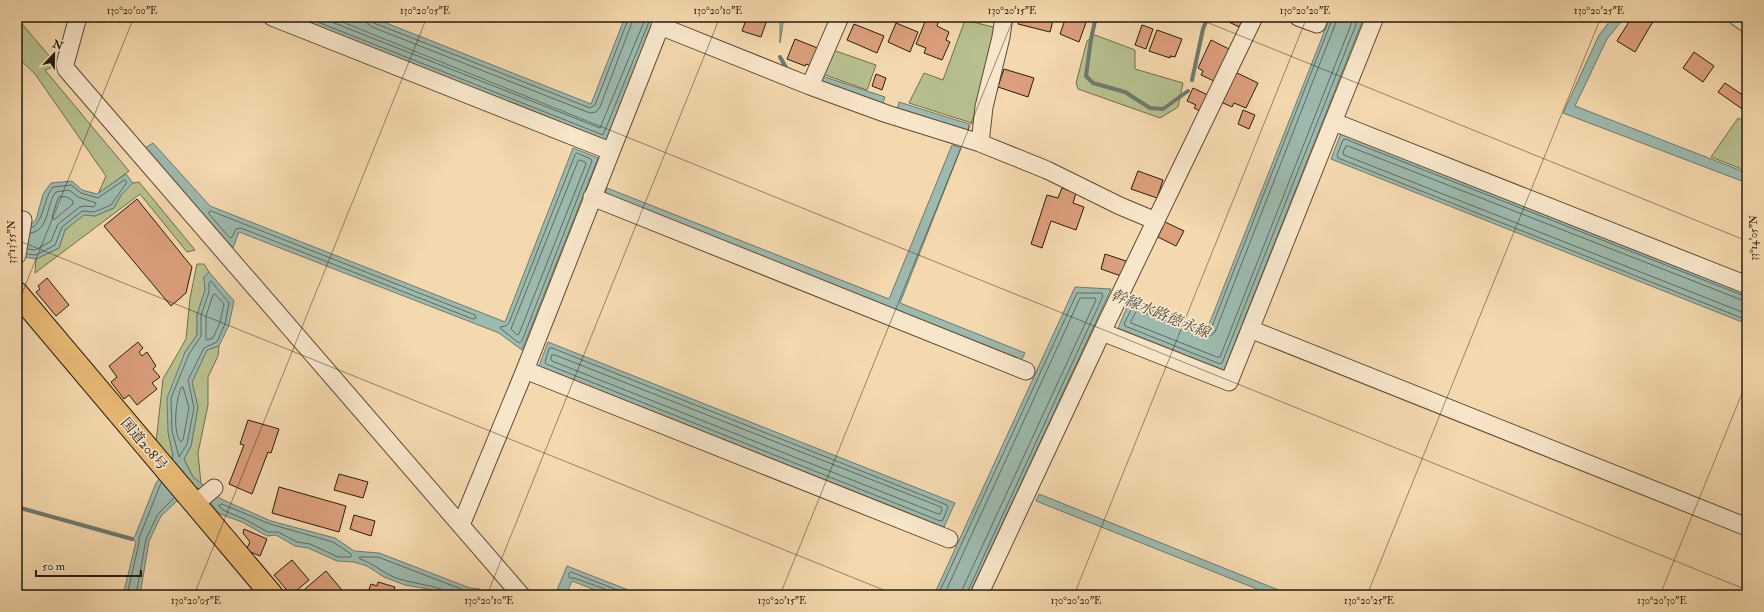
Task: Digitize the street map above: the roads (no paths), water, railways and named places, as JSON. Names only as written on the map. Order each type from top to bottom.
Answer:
[{"type":"highway","name":"国道208号","points":[[17,294],[204,497],[272,595]]},
{"type":"street","points":[[78,17],[65,64],[66,69],[521,595]]},
{"type":"street","points":[[272,17],[596,146]]},
{"type":"street","points":[[810,86],[840,17]]},
{"type":"street","points":[[980,143],[984,107],[1001,37],[1004,17]]},
{"type":"street","points":[[978,595],[1116,302],[1254,17]]},
{"type":"street","points":[[1298,17],[1317,24],[1320,17]]},
{"type":"street","points":[[1105,326],[1229,382],[1375,17]]},
{"type":"street","points":[[461,525],[525,370],[592,197],[596,146],[662,22],[810,86],[888,114],[980,143],[1047,170],[1120,206],[1156,221]]},
{"type":"street","points":[[1334,122],[1747,285]]},
{"type":"street","points":[[592,197],[1026,371]]},
{"type":"street","points":[[17,255],[23,220]]},
{"type":"street","points":[[1250,330],[1747,527]]},
{"type":"street","points":[[525,370],[949,539]]},
{"type":"water","points":[[295,17],[371,17],[591,104],[625,17],[655,17],[606,141]]},
{"type":"water","points":[[782,17],[788,17],[783,23],[780,43],[780,22]]},
{"type":"water","name":"幹線水路徳永線","points":[[1330,17],[1364,17],[1224,370],[1118,328],[1131,298],[1208,327]]},
{"type":"water","points":[[1613,17],[1625,17],[1607,39],[1575,106],[1747,173],[1747,183],[1563,113],[1599,35]]},
{"type":"water","points":[[822,76],[885,97],[882,105],[821,81]]},
{"type":"water","points":[[899,102],[969,124],[968,132],[897,110]]},
{"type":"water","points":[[1341,133],[1747,294],[1747,324],[1331,159]]},
{"type":"water","points":[[153,143],[210,206],[505,322],[573,148],[598,158],[522,350],[499,333],[239,232],[233,248],[145,148]]},
{"type":"water","points":[[952,145],[961,148],[900,303],[1025,353],[1021,361],[604,195],[607,188],[889,299]]},
{"type":"water","points":[[126,174],[133,183],[121,195],[114,208],[95,216],[84,215],[65,230],[59,248],[36,259],[17,256],[17,222],[31,224],[36,220],[43,194],[51,183],[72,181],[82,190],[97,194]]},
{"type":"water","points":[[209,272],[234,301],[229,325],[219,346],[207,350],[192,382],[198,407],[191,446],[184,459],[193,477],[221,499],[271,521],[335,538],[354,551],[379,553],[470,588],[480,589],[486,595],[445,595],[428,589],[405,585],[384,577],[367,566],[354,562],[337,561],[308,548],[295,546],[276,535],[267,536],[242,522],[220,514],[198,488],[191,488],[161,516],[149,541],[140,595],[123,595],[136,542],[132,539],[135,536],[156,483],[172,461],[173,455],[168,432],[167,398],[185,352],[197,335],[197,315],[205,290],[204,277]]},
{"type":"water","points":[[1075,287],[1111,289],[969,595],[934,595]]},
{"type":"water","points":[[548,342],[955,503],[944,527],[539,366]]},
{"type":"water","points":[[1039,494],[1291,595],[1272,595],[1036,501]]},
{"type":"water","points":[[567,566],[641,595],[608,595],[572,581],[566,595],[555,595]]},
{"type":"waterway","points":[[1096,17],[1091,39],[1086,76],[1093,83],[1125,92],[1150,108],[1163,109],[1188,91]]},
{"type":"waterway","points":[[1192,80],[1203,29],[1208,17]]},
{"type":"waterway","points":[[780,57],[788,71]]},
{"type":"waterway","points":[[17,507],[132,539]]}]
